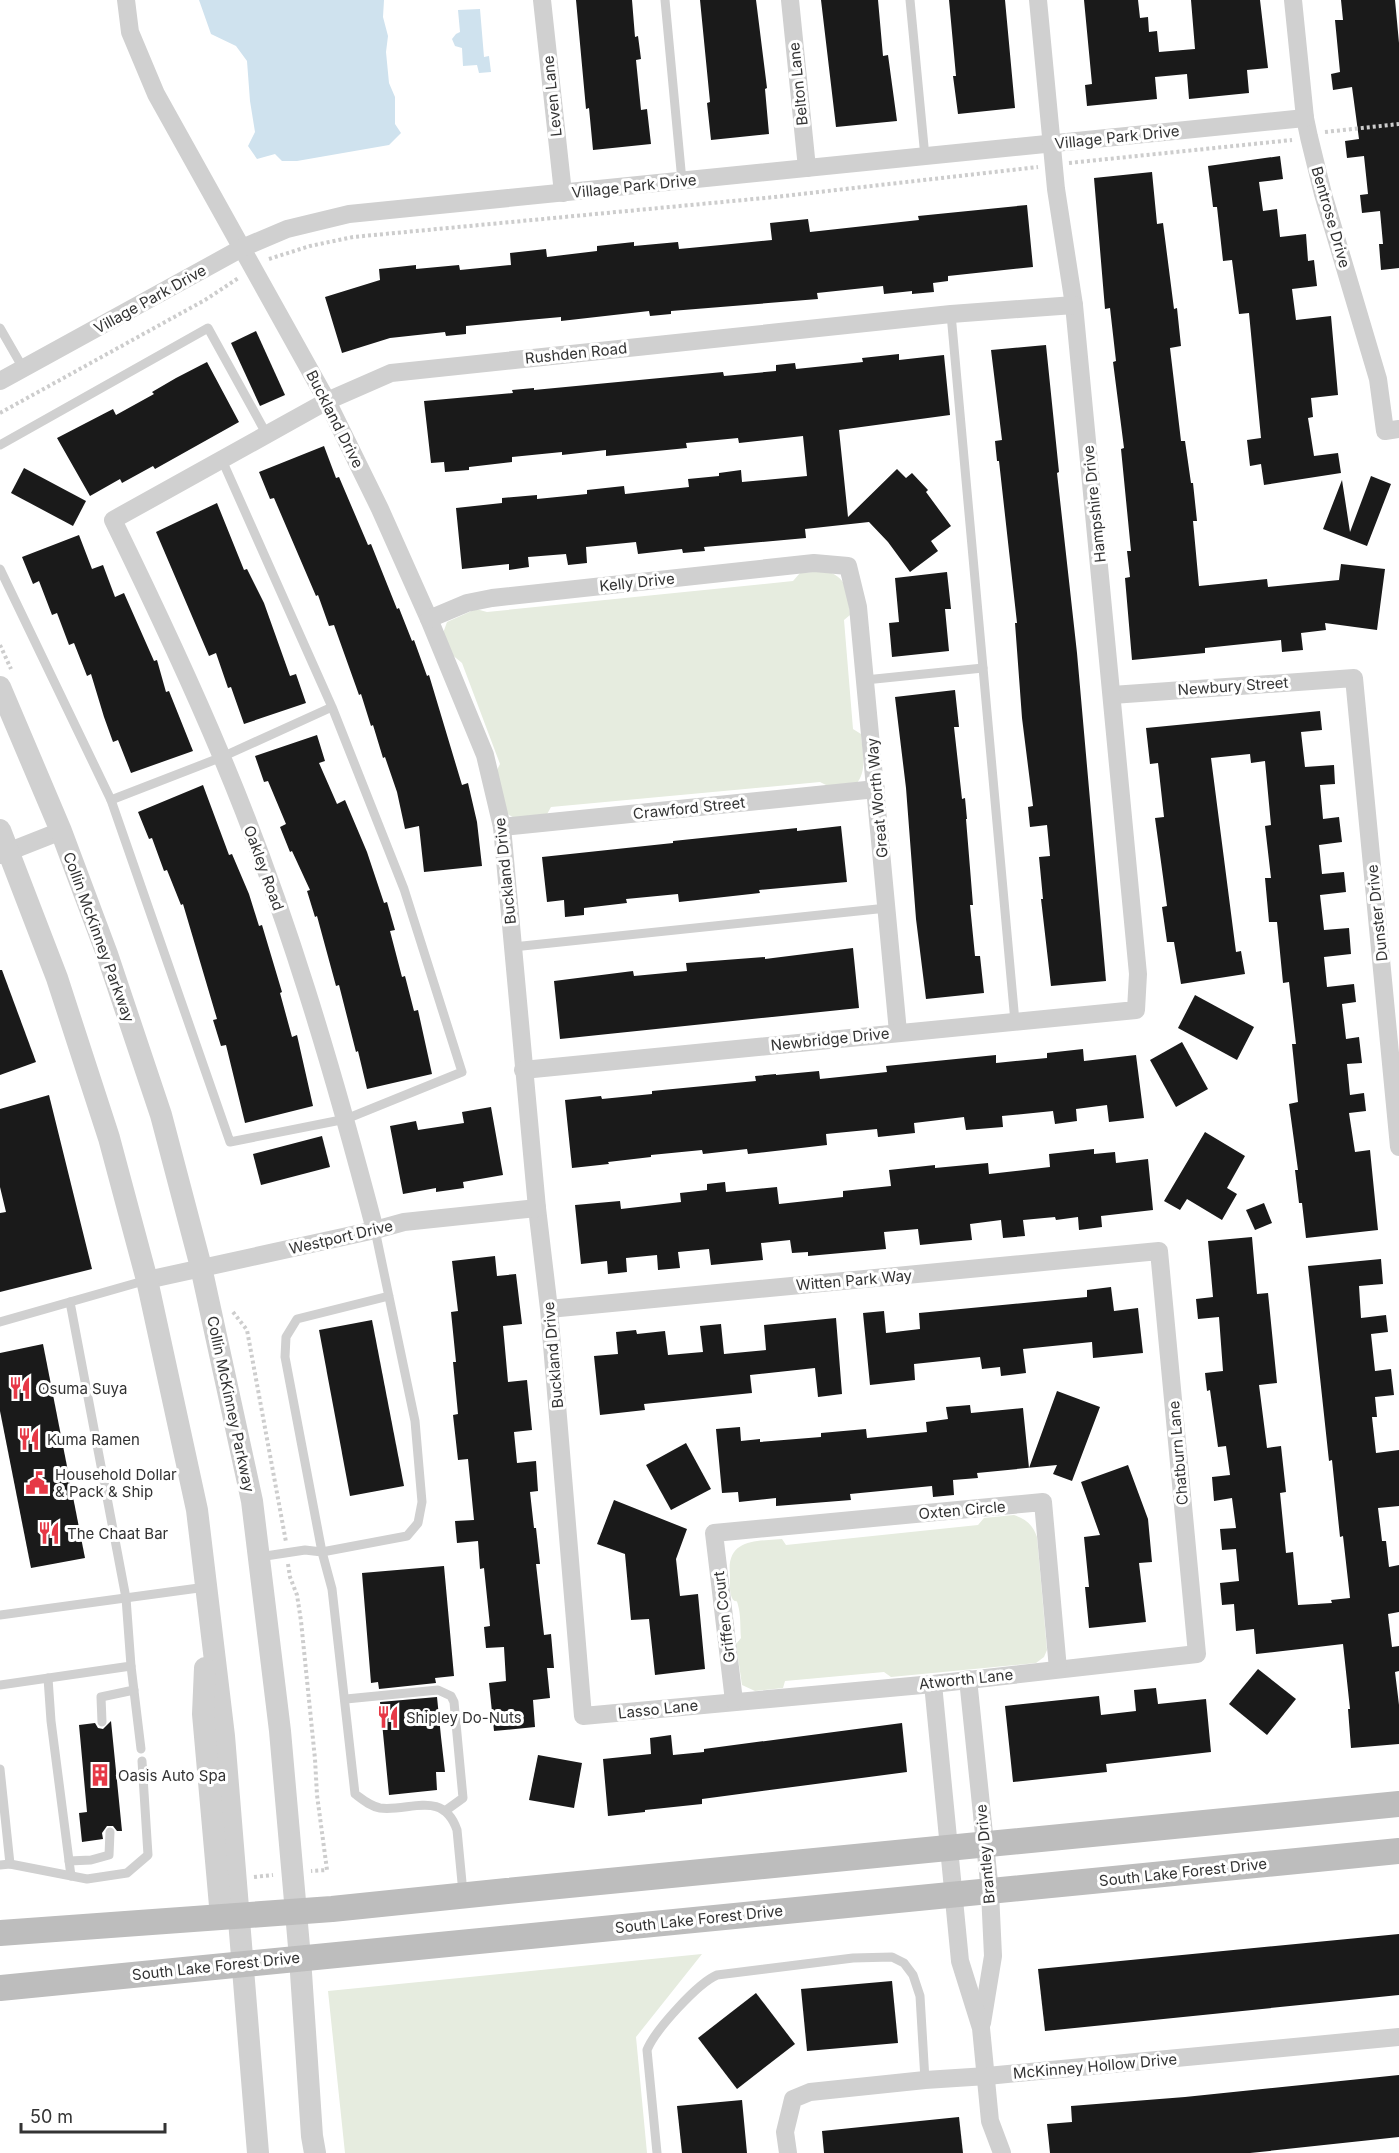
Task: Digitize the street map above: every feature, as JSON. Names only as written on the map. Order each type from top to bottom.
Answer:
[{"type":"main road","points":[[0,1933],[332,1910],[1399,1804]]},
{"type":"main road","name":"South Lake Forest Drive","points":[[0,1988],[1399,1851]]},
{"type":"street","name":"Buckland Drive","points":[[126,0],[130,32],[156,94],[327,401],[380,509],[429,619],[485,755],[502,827],[523,1070],[549,1309],[583,1716]]},
{"type":"street","name":"Leven Lane","points":[[542,0],[563,193]]},
{"type":"street","name":"Belton Lane","points":[[790,0],[807,168]]},
{"type":"street","name":"Hampshire Drive","points":[[1038,0],[1061,225],[1074,304],[1112,695],[1138,974],[1136,1010]]},
{"type":"street","name":"Bentrose Drive","points":[[1293,0],[1307,128],[1323,194],[1392,430]]},
{"type":"street","name":"Village Park Drive","points":[[0,381],[242,248],[287,229],[349,214],[1052,144],[1307,128]]},
{"type":"street","name":"Rushden Road","points":[[113,520],[327,401],[391,373],[951,314],[1074,304]]},
{"type":"street","name":"Oakley Road","points":[[113,520],[168,634],[222,757],[257,847],[295,955],[346,1119],[375,1230]]},
{"type":"street","name":"Kelly Drive","points":[[429,619],[467,603],[492,598],[814,563],[848,566]]},
{"type":"street","name":"Great Worth Way","points":[[848,566],[858,607],[898,1032]]},
{"type":"street","name":"Newbury Street","points":[[1112,695],[1354,678]]},
{"type":"street","name":"Dunster Drive","points":[[1354,678],[1399,1147]]},
{"type":"street","name":"Collin McKinney Parkway","points":[[0,687],[61,831],[107,954],[161,1114],[201,1267],[252,1501],[280,1731],[315,2153]]},
{"type":"street","name":"Crawford Street","points":[[502,827],[876,789]]},
{"type":"street","points":[[0,830],[4,853],[57,978],[109,1138],[147,1280],[197,1510],[224,1736],[230,1916],[242,1963],[258,2153]]},
{"type":"street","points":[[4,853],[61,831]]},
{"type":"street","name":"Newbridge Drive","points":[[523,1070],[1136,1010]]},
{"type":"street","name":"Westport Drive","points":[[147,1280],[404,1222],[537,1208]]},
{"type":"street","name":"Witten Park Way","points":[[549,1309],[1159,1251]]},
{"type":"street","name":"Chatburn Lane","points":[[1159,1251],[1197,1654]]},
{"type":"street","name":"Oxten Circle","points":[[714,1533],[1043,1502],[1058,1669]]},
{"type":"street","name":"Griffen Court","points":[[714,1533],[734,1701]]},
{"type":"street","name":"Atworth Lane","points":[[734,1701],[933,1684],[1197,1654]]},
{"type":"street","name":"Brantley Drive","points":[[968,1679],[990,1892],[993,1956],[981,2028]]},
{"type":"street","name":"Brantley Drive","points":[[933,1684],[960,1961],[981,2028],[990,2121],[1002,2153]]},
{"type":"street","name":"Lasso Lane","points":[[583,1716],[734,1701]]},
{"type":"street","name":"McKinney Hollow Drive","points":[[788,2153],[785,2132],[793,2099],[810,2092],[1399,2037]]},
{"type":"lane","points":[[665,0],[682,181]]},
{"type":"lane","points":[[910,0],[925,157]]},
{"type":"lane","points":[[951,314],[1015,1022]]},
{"type":"lane","points":[[0,328],[23,368]]},
{"type":"lane","points":[[0,445],[208,328],[267,435]]},
{"type":"lane","points":[[0,569],[111,800],[230,1142],[346,1119],[462,1071],[404,889],[332,706],[222,460]]},
{"type":"lane","points":[[865,680],[983,668]]},
{"type":"lane","points":[[111,800],[222,757],[332,706]]},
{"type":"lane","points":[[513,947],[887,909]]},
{"type":"lane","points":[[259,1557],[305,1550],[322,1552],[406,1536],[418,1522],[422,1502],[415,1421],[375,1230]]},
{"type":"lane","points":[[0,1322],[147,1280]]},
{"type":"lane","points":[[389,1296],[297,1319],[286,1337],[285,1357],[322,1552],[332,1589],[355,1794],[366,1803],[380,1808],[431,1805],[445,1811],[454,1821],[457,1830],[463,1896]]},
{"type":"lane","points":[[70,1302],[126,1598],[141,1749]]},
{"type":"lane","points":[[0,1615],[126,1598],[207,1596]]},
{"type":"lane","points":[[0,1684],[131,1666]]},
{"type":"lane","points":[[48,1678],[51,1721],[71,1876]]},
{"type":"lane","points":[[102,1722],[101,1697],[134,1690]]},
{"type":"lane","points":[[346,1700],[438,1690],[451,1696],[454,1702],[463,1798],[445,1811]]},
{"type":"lane","points":[[0,1865],[10,1864],[87,1879],[127,1873],[148,1855],[142,1761]]},
{"type":"lane","points":[[0,1769],[10,1864]]},
{"type":"lane","points":[[69,1861],[91,1860],[109,1855],[110,1832]]},
{"type":"lane","points":[[657,2153],[647,2050],[651,2040],[690,1996],[707,1979],[717,1975],[853,1958],[892,1957],[904,1963],[913,1975],[920,1996],[925,2080]]},
{"type":"path","points":[[0,413],[206,300],[272,257],[353,237],[775,197],[1054,165],[1157,156],[1307,128],[1324,133],[1399,124]]},
{"type":"shaded area","points":[[827,571],[844,583],[848,600],[850,615],[844,620],[853,729],[861,734],[863,760],[862,773],[856,784],[832,788],[820,782],[551,807],[546,816],[516,819],[506,813],[496,772],[500,764],[462,663],[450,653],[442,636],[447,622],[476,609],[487,612],[793,581],[800,573]]},
{"type":"shaded area","points":[[1014,1515],[1028,1523],[1037,1537],[1047,1650],[1044,1657],[1036,1663],[891,1677],[884,1672],[785,1681],[783,1688],[755,1691],[742,1685],[736,1644],[741,1638],[740,1613],[737,1602],[731,1596],[730,1563],[733,1554],[744,1544],[782,1539],[786,1545],[978,1525],[984,1518]]},
{"type":"shaded area","points":[[702,1954],[636,2037],[647,2153],[345,2153],[328,1991]]},
{"type":"water","points":[[199,0],[384,0],[383,17],[388,36],[386,52],[389,83],[395,97],[395,124],[401,133],[389,145],[297,161],[282,161],[275,154],[257,159],[248,146],[255,132],[247,61],[236,46],[211,34]]},
{"type":"water","points":[[480,9],[484,57],[489,56],[491,72],[479,73],[477,65],[463,66],[462,48],[455,46],[452,39],[460,32],[458,10]]},
{"type":"building","points":[[576,0],[632,0],[635,37],[638,36],[641,59],[636,60],[641,110],[647,109],[651,144],[593,150],[589,108],[586,109]]},
{"type":"building","points":[[700,0],[756,0],[767,88],[765,89],[769,134],[711,140],[707,103],[710,102]]},
{"type":"building","points":[[821,0],[878,0],[883,56],[888,55],[897,121],[836,127]]},
{"type":"building","points":[[949,0],[1005,0],[1015,108],[958,114],[953,76],[956,76]]},
{"type":"building","points":[[1084,0],[1138,0],[1140,18],[1148,17],[1149,32],[1157,31],[1159,52],[1195,49],[1191,0],[1260,0],[1268,68],[1247,70],[1249,93],[1189,99],[1187,74],[1155,77],[1157,99],[1087,106],[1085,85],[1092,84]]},
{"type":"building","points":[[1341,0],[1395,0],[1399,43],[1399,268],[1381,270],[1379,244],[1383,244],[1380,211],[1362,213],[1360,195],[1368,194],[1364,156],[1347,158],[1345,141],[1359,139],[1352,87],[1333,90],[1331,74],[1340,72],[1335,20],[1343,20]]},
{"type":"building","points":[[1280,156],[1283,179],[1259,182],[1263,211],[1277,209],[1280,237],[1306,234],[1308,261],[1314,260],[1317,286],[1292,289],[1296,320],[1331,316],[1338,395],[1311,398],[1313,417],[1308,418],[1314,456],[1338,453],[1341,473],[1264,485],[1261,464],[1250,466],[1247,440],[1261,438],[1249,313],[1239,314],[1232,260],[1223,261],[1217,207],[1213,207],[1208,166]]},
{"type":"building","points":[[1152,172],[1157,224],[1163,223],[1174,309],[1177,308],[1181,346],[1170,348],[1181,441],[1185,441],[1191,483],[1193,483],[1197,521],[1193,521],[1199,586],[1267,579],[1268,587],[1339,580],[1341,564],[1385,569],[1377,630],[1325,623],[1326,630],[1301,633],[1303,650],[1282,652],[1281,640],[1205,648],[1205,653],[1132,660],[1125,578],[1130,577],[1127,551],[1131,551],[1121,449],[1124,448],[1113,362],[1116,361],[1110,308],[1105,309],[1094,178]]},
{"type":"building","points":[[1027,205],[1033,267],[948,276],[948,281],[933,283],[934,292],[912,294],[912,291],[884,294],[883,286],[817,293],[818,299],[671,311],[671,314],[650,316],[649,311],[561,321],[561,317],[466,326],[466,334],[446,336],[445,332],[390,338],[342,353],[325,297],[380,280],[379,269],[416,265],[416,269],[459,265],[460,270],[511,265],[510,253],[546,249],[547,257],[597,251],[597,246],[634,242],[634,246],[678,242],[679,249],[772,240],[770,223],[808,219],[810,232],[919,220],[918,216]]},
{"type":"building","points":[[256,331],[285,395],[260,406],[231,343]]},
{"type":"building","points":[[1046,345],[1059,472],[1057,473],[1077,653],[1106,981],[1051,986],[1041,899],[1043,899],[1039,857],[1050,856],[1047,825],[1030,827],[1028,807],[1033,806],[1022,718],[1015,623],[1017,623],[995,441],[1002,440],[991,350]]},
{"type":"building","points":[[899,354],[899,360],[944,355],[950,415],[839,430],[848,517],[897,469],[906,478],[912,473],[928,490],[926,492],[951,526],[931,541],[938,551],[910,572],[888,542],[869,522],[805,529],[806,538],[704,547],[705,551],[683,553],[682,549],[638,554],[636,542],[586,547],[587,563],[568,565],[566,554],[528,557],[529,567],[509,570],[509,564],[462,569],[456,508],[502,503],[502,498],[537,495],[537,499],[587,494],[587,490],[624,486],[625,494],[689,487],[688,479],[719,476],[719,473],[741,470],[742,482],[807,476],[803,436],[739,443],[738,438],[686,443],[687,448],[606,456],[606,450],[512,457],[512,462],[445,472],[444,462],[431,463],[424,401],[513,393],[512,390],[534,388],[534,390],[723,372],[724,376],[776,371],[776,365],[795,363],[796,369],[863,362],[862,358]]},
{"type":"building","points":[[207,362],[239,422],[155,469],[153,466],[122,483],[120,479],[90,496],[57,438],[113,409],[116,415]]},
{"type":"building","points":[[324,446],[336,478],[339,477],[368,545],[371,544],[397,609],[399,608],[412,641],[414,640],[427,676],[429,675],[462,785],[468,783],[477,822],[482,866],[424,872],[419,826],[405,829],[397,792],[385,757],[383,758],[373,725],[371,726],[334,625],[329,626],[318,595],[316,596],[274,498],[270,499],[259,472]]},
{"type":"building","points":[[24,468],[86,501],[73,526],[11,493]]},
{"type":"building","points":[[1371,476],[1391,484],[1367,546],[1323,529],[1342,480],[1350,532]]},
{"type":"building","points":[[217,503],[244,570],[247,569],[264,603],[290,676],[296,674],[306,703],[244,724],[216,653],[209,656],[156,532]]},
{"type":"building","points":[[79,535],[92,569],[103,565],[115,597],[124,593],[154,661],[157,660],[166,692],[169,691],[193,751],[131,773],[118,740],[113,742],[91,674],[87,676],[74,643],[69,645],[57,613],[52,615],[39,581],[33,584],[22,557]]},
{"type":"building","points":[[947,572],[951,609],[945,609],[949,651],[892,657],[889,623],[899,622],[895,578]]},
{"type":"building","points":[[955,690],[959,727],[954,727],[962,799],[965,798],[967,819],[973,905],[970,905],[975,956],[980,956],[984,993],[926,999],[895,697]]},
{"type":"building","points":[[1320,711],[1322,730],[1301,732],[1305,767],[1334,765],[1335,784],[1320,785],[1323,819],[1339,817],[1342,842],[1319,845],[1322,874],[1344,872],[1346,892],[1320,895],[1324,930],[1349,928],[1351,954],[1324,957],[1327,987],[1354,984],[1356,1002],[1342,1004],[1346,1039],[1359,1037],[1362,1063],[1347,1064],[1350,1095],[1364,1093],[1366,1111],[1349,1113],[1355,1152],[1370,1150],[1378,1230],[1306,1238],[1302,1203],[1299,1203],[1295,1170],[1298,1170],[1289,1104],[1298,1102],[1292,1044],[1296,1044],[1289,982],[1283,983],[1277,922],[1269,922],[1265,878],[1271,878],[1265,826],[1271,825],[1265,761],[1251,763],[1250,754],[1211,758],[1236,952],[1241,951],[1245,974],[1181,984],[1174,942],[1167,942],[1162,907],[1167,906],[1155,818],[1164,817],[1158,763],[1150,764],[1146,728]]},
{"type":"building","points":[[317,735],[325,761],[319,763],[337,804],[345,800],[367,852],[384,903],[387,902],[395,930],[390,931],[402,977],[405,976],[414,1011],[418,1010],[432,1074],[367,1089],[339,985],[336,986],[317,916],[315,917],[307,891],[310,890],[292,851],[290,852],[280,827],[286,824],[268,781],[264,782],[255,756]]},
{"type":"building","points":[[203,785],[229,855],[232,854],[249,894],[259,926],[262,925],[282,992],[280,993],[292,1037],[297,1035],[313,1106],[245,1123],[226,1045],[221,1046],[213,1020],[217,1019],[183,904],[181,905],[167,870],[164,871],[152,838],[149,839],[138,812]]},
{"type":"building","points":[[841,826],[847,882],[759,890],[760,893],[679,902],[678,894],[626,899],[627,903],[584,908],[584,915],[565,917],[564,900],[547,902],[542,857],[797,828],[797,831]]},
{"type":"building","points":[[853,948],[859,1008],[560,1039],[554,981],[633,971],[634,976],[687,971],[686,963],[765,957],[765,959]]},
{"type":"building","points":[[0,970],[2,970],[36,1062],[0,1075]]},
{"type":"building","points":[[1195,995],[1254,1027],[1237,1060],[1178,1028]]},
{"type":"building","points":[[1182,1042],[1208,1089],[1176,1107],[1150,1060]]},
{"type":"building","points":[[1083,1049],[1084,1061],[1136,1055],[1144,1118],[1109,1122],[1107,1105],[1076,1109],[1077,1121],[1055,1124],[1053,1111],[1002,1116],[1003,1127],[966,1130],[964,1117],[914,1123],[915,1133],[878,1137],[877,1129],[826,1134],[827,1145],[748,1154],[747,1149],[703,1154],[702,1150],[651,1155],[651,1157],[608,1162],[609,1164],[572,1168],[565,1100],[652,1094],[652,1091],[756,1081],[755,1076],[776,1074],[819,1071],[820,1079],[887,1072],[886,1066],[996,1055],[996,1063],[1047,1058],[1047,1053]]},
{"type":"building","points":[[49,1095],[92,1269],[0,1292],[0,1213],[6,1212],[0,1187],[0,1109]]},
{"type":"building","points":[[491,1107],[503,1175],[463,1182],[464,1188],[436,1192],[436,1188],[403,1194],[390,1126],[416,1121],[418,1130],[464,1123],[462,1112]]},
{"type":"building","points":[[1205,1132],[1245,1156],[1227,1188],[1237,1194],[1222,1220],[1187,1199],[1180,1210],[1164,1201]]},
{"type":"building","points":[[322,1136],[330,1167],[261,1185],[253,1154]]},
{"type":"building","points":[[1094,1149],[1094,1154],[1115,1152],[1116,1163],[1148,1159],[1153,1210],[1101,1216],[1102,1227],[1079,1230],[1078,1217],[1023,1220],[1025,1236],[1003,1238],[1001,1220],[970,1224],[972,1240],[920,1245],[918,1229],[884,1232],[886,1249],[808,1256],[808,1252],[792,1253],[790,1240],[761,1243],[763,1260],[711,1265],[709,1249],[678,1252],[680,1268],[658,1270],[657,1255],[626,1258],[627,1272],[608,1274],[607,1261],[581,1264],[575,1205],[620,1201],[621,1209],[681,1202],[680,1193],[707,1190],[707,1184],[725,1182],[726,1192],[777,1187],[779,1204],[843,1197],[843,1191],[891,1186],[889,1170],[988,1163],[989,1174],[1050,1167],[1049,1154]]},
{"type":"building","points":[[1264,1203],[1272,1223],[1255,1230],[1246,1210]]},
{"type":"building","points":[[1252,1237],[1257,1294],[1268,1293],[1277,1383],[1259,1385],[1267,1448],[1281,1446],[1286,1492],[1280,1493],[1286,1553],[1293,1552],[1298,1605],[1332,1603],[1331,1600],[1350,1598],[1343,1536],[1340,1537],[1332,1460],[1329,1461],[1308,1266],[1381,1259],[1383,1284],[1359,1286],[1361,1318],[1386,1315],[1388,1332],[1371,1334],[1375,1371],[1391,1369],[1394,1395],[1375,1397],[1377,1417],[1372,1417],[1376,1453],[1399,1450],[1399,1506],[1378,1508],[1382,1541],[1386,1541],[1389,1567],[1399,1565],[1399,1612],[1388,1614],[1392,1647],[1399,1646],[1399,1671],[1395,1672],[1399,1705],[1399,1744],[1351,1748],[1348,1709],[1350,1709],[1343,1644],[1256,1654],[1254,1629],[1236,1631],[1234,1604],[1222,1605],[1220,1583],[1239,1581],[1236,1549],[1222,1550],[1220,1529],[1236,1528],[1232,1498],[1214,1501],[1212,1477],[1230,1475],[1226,1446],[1218,1447],[1210,1390],[1207,1391],[1205,1373],[1223,1371],[1219,1317],[1198,1319],[1196,1299],[1213,1297],[1208,1241]]},
{"type":"building","points":[[495,1256],[497,1276],[516,1274],[522,1324],[503,1326],[508,1382],[527,1380],[532,1430],[514,1432],[517,1463],[536,1461],[538,1491],[530,1492],[540,1564],[536,1564],[544,1635],[551,1634],[554,1668],[547,1668],[550,1698],[533,1700],[535,1727],[494,1731],[489,1683],[506,1681],[504,1647],[486,1648],[484,1627],[490,1626],[484,1568],[480,1569],[478,1541],[457,1543],[455,1521],[474,1520],[468,1459],[458,1460],[453,1415],[458,1414],[451,1312],[458,1311],[452,1261]]},
{"type":"building","points":[[1111,1287],[1114,1311],[1138,1308],[1143,1353],[1093,1358],[1092,1342],[1023,1349],[1026,1373],[1001,1376],[1000,1367],[982,1369],[980,1357],[914,1364],[915,1380],[870,1385],[863,1313],[884,1311],[886,1333],[920,1329],[919,1313],[1087,1297],[1087,1290]]},
{"type":"building","points":[[836,1318],[842,1394],[818,1397],[815,1368],[750,1375],[752,1393],[644,1404],[645,1410],[600,1415],[594,1356],[618,1354],[616,1332],[636,1330],[637,1334],[665,1331],[668,1355],[703,1352],[700,1326],[721,1324],[724,1354],[766,1350],[764,1325]]},
{"type":"building","points":[[372,1320],[404,1486],[350,1496],[319,1330]]},
{"type":"building","points":[[43,1344],[85,1558],[31,1568],[0,1411],[0,1353]]},
{"type":"building","points":[[1057,1391],[1100,1407],[1072,1481],[1053,1474],[1057,1465],[1029,1468]]},
{"type":"building","points":[[970,1405],[971,1413],[1023,1408],[1029,1468],[977,1473],[978,1478],[953,1480],[954,1495],[933,1497],[932,1486],[850,1494],[851,1500],[776,1506],[776,1498],[739,1502],[738,1492],[722,1493],[716,1429],[740,1427],[741,1441],[760,1439],[760,1442],[821,1437],[821,1433],[866,1429],[867,1438],[927,1432],[926,1422],[948,1419],[946,1407]]},
{"type":"building","points":[[686,1443],[711,1489],[671,1510],[646,1465]]},
{"type":"building","points":[[1128,1465],[1148,1519],[1152,1562],[1139,1563],[1146,1622],[1089,1628],[1085,1587],[1089,1587],[1084,1537],[1100,1535],[1081,1482]]},
{"type":"building","points":[[614,1500],[687,1529],[676,1559],[680,1596],[698,1594],[705,1669],[655,1675],[649,1619],[631,1620],[625,1554],[597,1544]]},
{"type":"building","points":[[444,1566],[454,1676],[435,1678],[436,1683],[379,1689],[378,1682],[371,1683],[362,1573]]},
{"type":"building","points":[[1258,1669],[1296,1699],[1267,1735],[1229,1704]]},
{"type":"building","points":[[1156,1688],[1158,1704],[1206,1699],[1211,1752],[1106,1764],[1107,1772],[1013,1782],[1005,1706],[1099,1696],[1101,1715],[1136,1711],[1134,1690]]},
{"type":"building","points":[[437,1697],[445,1772],[436,1772],[437,1790],[389,1795],[380,1702]]},
{"type":"building","name":"Oasis Auto Spa","points":[[111,1721],[122,1831],[117,1831],[113,1826],[107,1826],[102,1833],[103,1839],[82,1842],[79,1813],[87,1812],[79,1725],[95,1723],[98,1728],[103,1729]]},
{"type":"building","points":[[902,1723],[907,1772],[702,1799],[702,1804],[608,1816],[603,1759],[651,1754],[650,1738],[671,1735],[673,1755]]},
{"type":"building","points":[[538,1755],[582,1763],[574,1808],[529,1800]]},
{"type":"building","points":[[1399,1934],[1399,1995],[1045,2031],[1038,1969]]},
{"type":"building","points":[[892,1981],[898,2043],[807,2051],[801,1989]]},
{"type":"building","points":[[756,1993],[795,2044],[737,2089],[698,2038]]},
{"type":"building","points":[[1399,2075],[1399,2137],[1250,2153],[1050,2153],[1047,2124],[1072,2122],[1071,2106]]},
{"type":"building","points":[[742,2100],[747,2153],[682,2153],[677,2106]]},
{"type":"building","points":[[959,2117],[963,2153],[824,2153],[822,2131]]},
{"type":"place","name":"Osuma Suya","points":[[20,1388]]},
{"type":"place","name":"Kuma Ramen","points":[[29,1439]]},
{"type":"place","name":"Household Dollar & Pack & Ship","points":[[37,1483]]},
{"type":"place","name":"The Chaat Bar","points":[[49,1533]]},
{"type":"place","name":"Shipley Do-Nuts","points":[[388,1717]]},
{"type":"place","name":"Oasis Auto Spa","points":[[100,1775]]}]
